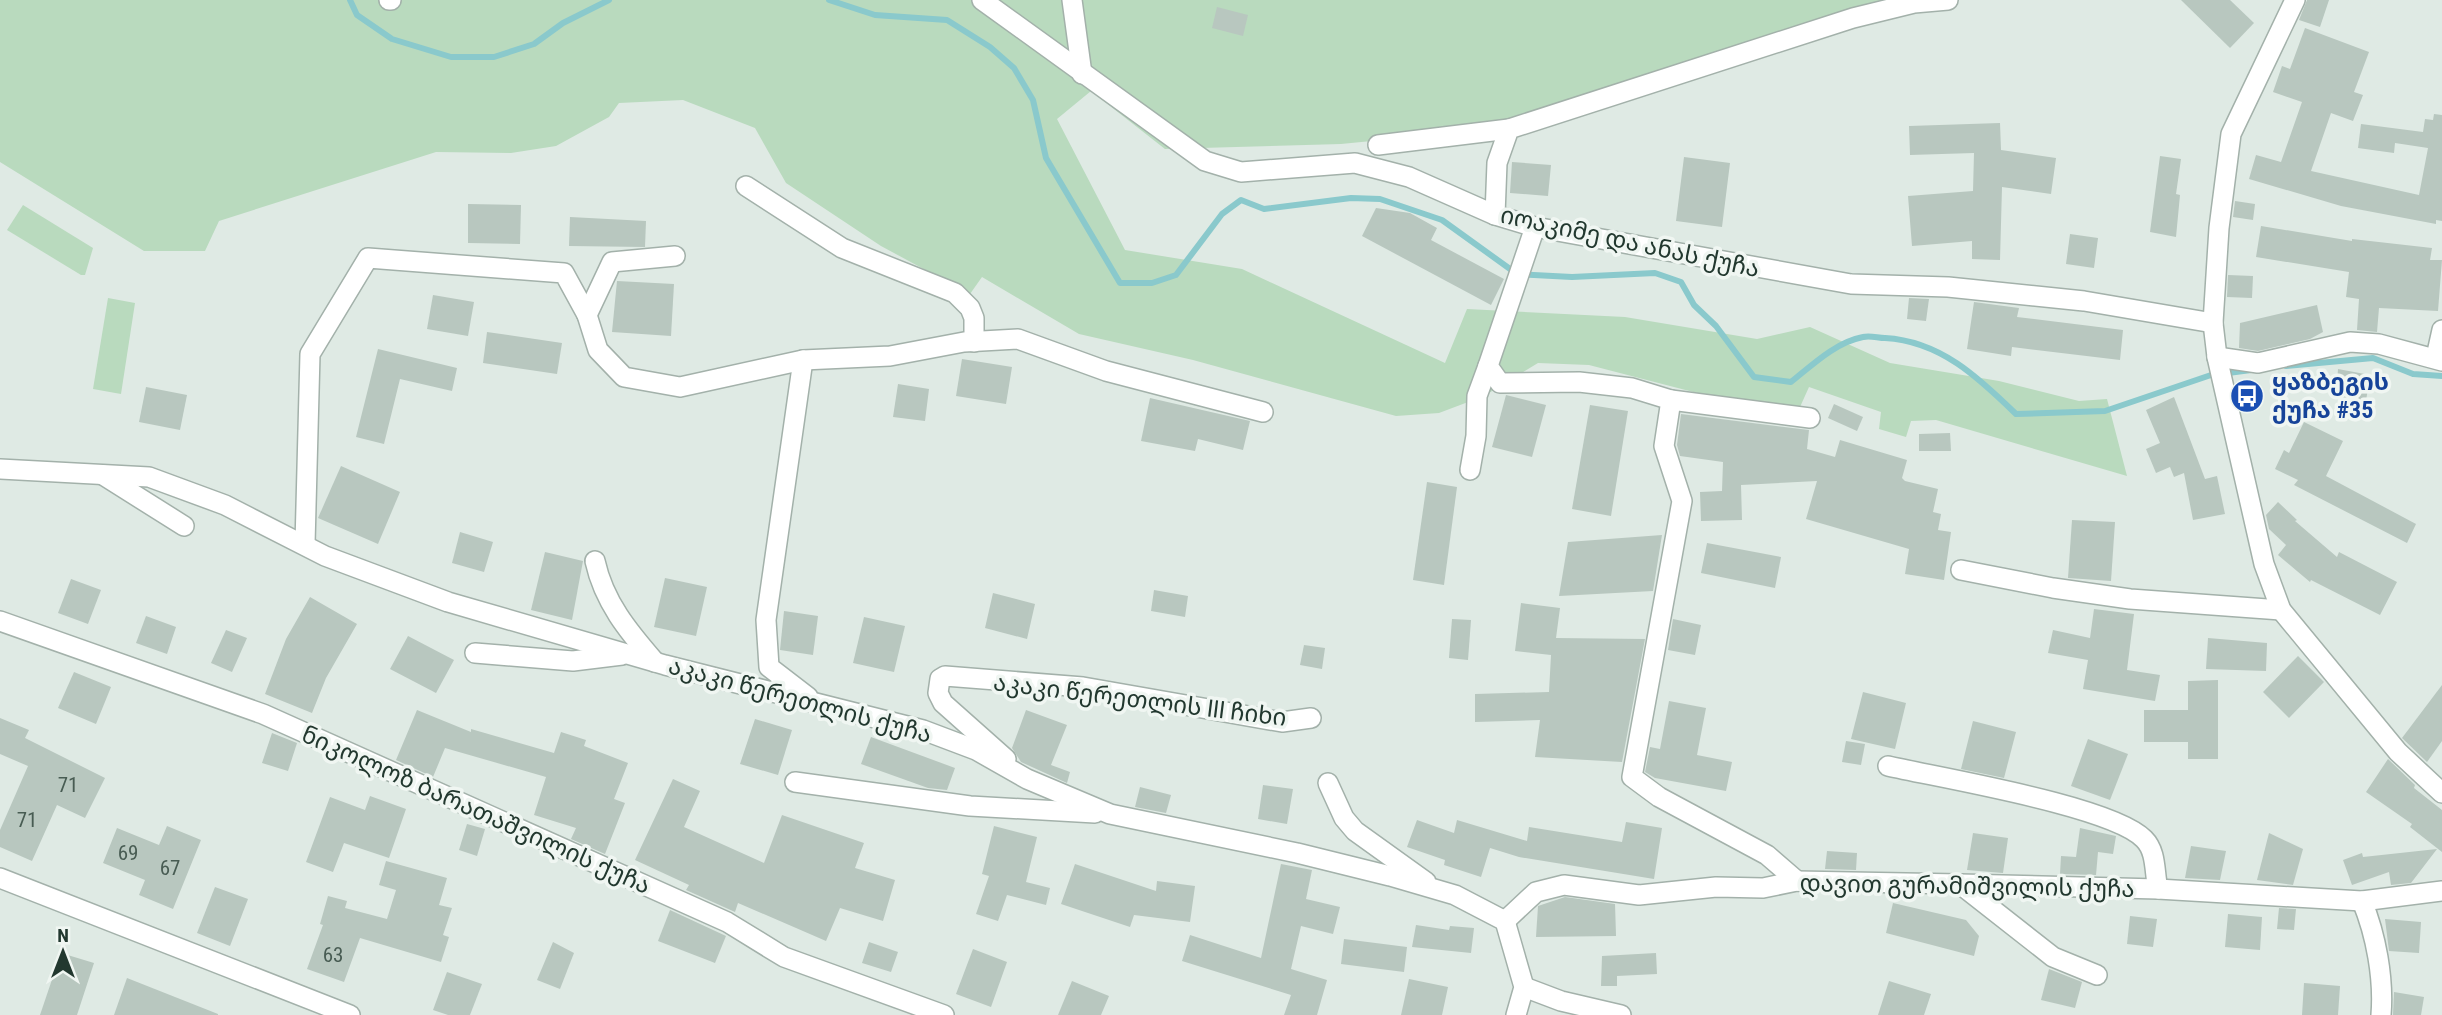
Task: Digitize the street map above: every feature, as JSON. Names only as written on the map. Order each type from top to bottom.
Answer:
[{"type":"street","name":"იოაკიმე და ანას ქუჩა","points":[[982,0],[1205,161],[1241,172],[1354,163],[1409,177],[1495,215],[1535,227],[1851,284],[1948,287],[2084,301],[2213,323]]},
{"type":"street","points":[[1072,0],[1082,74]]},
{"type":"street","points":[[1378,145],[1508,129],[1853,18],[1914,4],[1948,0]]},
{"type":"street","points":[[2295,0],[2231,134],[2219,228],[2213,323],[2217,357],[2264,564],[2281,610],[2398,752],[2442,793]]},
{"type":"street","points":[[1495,215],[1497,163],[1508,129]]},
{"type":"street","points":[[746,186],[842,248],[955,293],[970,308],[974,318],[974,342]]},
{"type":"street","points":[[1470,470],[1476,436],[1477,396],[1518,284],[1535,227]]},
{"type":"street","points":[[587,315],[612,262],[675,256]]},
{"type":"street","points":[[305,544],[310,354],[368,258],[564,274],[587,315],[598,350],[624,377],[680,387],[803,360],[890,356],[974,342],[1018,339],[1106,370],[1263,412]]},
{"type":"street","points":[[2217,357],[2258,363],[2312,348],[2350,342],[2379,344],[2439,359],[2442,330]]},
{"type":"street","points":[[803,360],[766,620],[769,667],[812,701]]},
{"type":"street","points":[[1488,366],[1500,383],[1578,382],[1632,388],[1671,400],[1810,418]]},
{"type":"street","points":[[1671,400],[1664,446],[1682,501],[1632,777],[1659,797],[1768,855],[1797,881]]},
{"type":"street","name":"აკაკი წერეთლის ქუჩა","points":[[0,469],[149,477],[225,505],[325,556],[447,602],[656,663],[923,730],[976,750],[1027,779],[1110,814],[1297,853],[1438,890],[1455,895],[1505,921]]},
{"type":"street","points":[[99,473],[184,526]]},
{"type":"street","points":[[595,561],[605,597],[629,632],[656,663]]},
{"type":"street","points":[[1961,570],[2053,588],[2130,599],[2281,610]]},
{"type":"street","name":"ნიკოლოზ ბარათაშვილის ქუჩა","points":[[0,621],[263,714],[727,922],[784,957],[944,1015]]},
{"type":"street","points":[[475,653],[573,661],[626,654]]},
{"type":"street","name":"აკაკი წერეთლის III ჩიხი","points":[[1027,779],[943,703],[938,693],[940,679],[945,676],[1083,687],[1282,722],[1311,718]]},
{"type":"street","points":[[1888,766],[2087,811],[2129,826],[2146,840],[2154,858],[2158,889]]},
{"type":"street","points":[[795,782],[970,806],[1110,814]]},
{"type":"street","points":[[1328,783],[1344,818],[1355,831],[1438,890]]},
{"type":"street","points":[[0,878],[349,1015]]},
{"type":"street","name":"დავით გურამიშვილის ქუჩა","points":[[1505,921],[1536,892],[1564,885],[1639,895],[1716,887],[1763,888],[1797,881],[1960,884],[2158,889],[2362,901],[2442,891]]},
{"type":"street","points":[[1960,884],[2053,957],[2097,975]]},
{"type":"street","points":[[2362,901],[2376,934],[2377,968],[2383,995],[2381,1015]]},
{"type":"street","points":[[1505,921],[1524,987],[1516,1015]]},
{"type":"street","points":[[1524,987],[1561,1001],[1621,1015]]},
{"type":"green space","points":[[0,0],[1916,0],[1497,122],[1402,138],[1341,144],[1165,149],[1091,91],[1057,119],[1125,250],[1242,269],[1445,363],[1467,309],[1625,317],[1757,339],[1810,327],[1890,363],[1999,381],[2079,401],[2107,399],[2127,476],[1936,420],[1911,421],[1906,437],[1879,429],[1881,412],[1809,387],[1800,407],[1701,394],[1589,365],[1538,363],[1484,396],[1439,413],[1396,416],[1193,360],[1079,334],[982,277],[970,294],[881,246],[786,183],[755,128],[683,100],[619,103],[609,117],[556,146],[511,153],[436,152],[219,221],[205,251],[144,251],[0,162]]},
{"type":"green space","points":[[23,205],[93,248],[85,275],[7,230]]},
{"type":"green space","points":[[108,298],[135,303],[121,394],[93,389]]},
{"type":"building","points":[[2181,0],[2230,0],[2254,23],[2230,48]]},
{"type":"building","points":[[2307,0],[2329,0],[2320,27],[2299,20]]},
{"type":"building","points":[[1217,7],[1248,15],[1243,36],[1212,28]]},
{"type":"building","points":[[2305,28],[2369,52],[2354,92],[2363,95],[2353,121],[2331,113],[2311,171],[2419,195],[2428,148],[2395,143],[2394,153],[2358,148],[2361,124],[2423,132],[2425,119],[2433,120],[2434,114],[2442,115],[2442,221],[2436,220],[2436,224],[2341,206],[2249,179],[2256,155],[2281,162],[2302,102],[2273,92],[2282,66],[2290,69]]},
{"type":"building","points":[[2000,123],[2001,150],[2056,158],[2051,194],[2002,187],[2000,260],[1972,259],[1972,241],[1912,246],[1908,196],[1973,191],[1974,153],[1910,155],[1909,126]]},
{"type":"building","points":[[2160,156],[2181,159],[2176,194],[2180,195],[2176,237],[2150,232]]},
{"type":"building","points":[[1684,157],[1730,163],[1722,227],[1676,221]]},
{"type":"building","points":[[1512,162],[1551,165],[1548,196],[1510,193]]},
{"type":"building","points":[[2235,201],[2255,204],[2253,220],[2233,217]]},
{"type":"building","points":[[468,204],[521,205],[520,244],[468,243]]},
{"type":"building","points":[[1376,208],[1410,213],[1437,228],[1431,240],[1504,279],[1491,305],[1362,236]]},
{"type":"building","points":[[570,217],[646,221],[645,247],[569,246]]},
{"type":"building","points":[[2261,226],[2352,241],[2432,248],[2430,260],[2442,260],[2438,311],[2379,308],[2377,332],[2357,330],[2359,299],[2346,297],[2349,272],[2256,257]]},
{"type":"building","points":[[2070,234],[2098,238],[2094,268],[2066,264]]},
{"type":"building","points":[[2228,275],[2253,276],[2252,298],[2227,297]]},
{"type":"building","points":[[617,281],[674,284],[671,336],[612,332]]},
{"type":"building","points":[[433,295],[474,302],[468,336],[427,329]]},
{"type":"building","points":[[1909,298],[1929,299],[1926,321],[1907,319]]},
{"type":"building","points":[[1974,302],[2019,308],[2017,317],[2123,330],[2120,360],[2012,347],[2011,356],[1967,349]]},
{"type":"building","points":[[2317,305],[2323,332],[2310,339],[2258,351],[2239,348],[2240,323]]},
{"type":"building","points":[[487,332],[562,343],[557,374],[483,363]]},
{"type":"building","points":[[378,349],[457,368],[452,391],[400,379],[384,444],[356,437]]},
{"type":"building","points":[[962,359],[1012,367],[1006,404],[956,396]]},
{"type":"building","points":[[2338,369],[2370,375],[2366,401],[2336,397]]},
{"type":"building","points":[[898,384],[929,389],[925,421],[893,417]]},
{"type":"building","points":[[146,387],[187,395],[180,430],[139,422]]},
{"type":"building","points":[[1506,395],[1546,405],[1532,457],[1492,447]]},
{"type":"building","points":[[2174,397],[2205,479],[2217,476],[2225,514],[2193,520],[2184,473],[2174,477],[2170,467],[2156,473],[2146,449],[2160,443],[2146,410]]},
{"type":"building","points":[[1150,398],[1250,421],[1243,450],[1198,439],[1195,451],[1141,441]]},
{"type":"building","points":[[1834,404],[1863,417],[1857,431],[1828,418]]},
{"type":"building","points":[[1590,405],[1628,411],[1611,516],[1572,509]]},
{"type":"building","points":[[1681,414],[1809,430],[1807,449],[1835,457],[1840,440],[1907,460],[1902,478],[1905,481],[1938,489],[1933,512],[1941,514],[1938,530],[1951,532],[1944,580],[1905,574],[1909,549],[1806,519],[1817,481],[1741,485],[1742,520],[1701,521],[1700,492],[1722,491],[1723,462],[1680,456],[1677,445]]},
{"type":"building","points":[[2304,422],[2343,441],[2326,476],[2416,524],[2407,543],[2294,485],[2298,480],[2275,469],[2284,450],[2289,453]]},
{"type":"building","points":[[1950,433],[1951,451],[1919,451],[1919,434]]},
{"type":"building","points":[[341,466],[400,492],[378,544],[318,518]]},
{"type":"building","points":[[1427,482],[1457,487],[1444,585],[1413,580]]},
{"type":"building","points":[[2278,502],[2297,520],[2295,521],[2337,557],[2339,552],[2397,582],[2380,615],[2311,580],[2310,582],[2278,555],[2286,545],[2269,529],[2266,515]]},
{"type":"building","points":[[2072,520],[2115,522],[2111,581],[2068,578]]},
{"type":"building","points":[[460,532],[493,542],[484,572],[452,563]]},
{"type":"building","points":[[1662,535],[1653,591],[1559,596],[1568,542]]},
{"type":"building","points":[[1707,543],[1781,557],[1775,588],[1701,573]]},
{"type":"building","points":[[545,552],[583,561],[572,620],[531,610]]},
{"type":"building","points":[[665,578],[707,587],[696,636],[654,627]]},
{"type":"building","points":[[71,579],[101,590],[88,624],[58,613]]},
{"type":"building","points":[[1154,590],[1188,596],[1185,617],[1151,611]]},
{"type":"building","points":[[993,593],[1035,604],[1027,639],[985,628]]},
{"type":"building","points":[[310,597],[357,624],[326,678],[312,713],[265,694],[286,639]]},
{"type":"building","points":[[1521,603],[1560,608],[1556,638],[1645,639],[1622,762],[1535,757],[1540,720],[1475,722],[1475,694],[1549,692],[1551,655],[1515,651]]},
{"type":"building","points":[[2094,609],[2134,614],[2127,670],[2160,675],[2155,701],[2083,689],[2088,660],[2048,653],[2053,630],[2090,638]]},
{"type":"building","points":[[784,611],[818,616],[813,655],[780,650]]},
{"type":"building","points":[[146,616],[176,627],[167,654],[136,643]]},
{"type":"building","points":[[864,617],[905,626],[894,672],[853,663]]},
{"type":"building","points":[[1452,619],[1471,620],[1468,660],[1449,658]]},
{"type":"building","points":[[1673,619],[1701,625],[1695,655],[1668,650]]},
{"type":"building","points":[[226,630],[247,638],[232,672],[211,663]]},
{"type":"building","points":[[408,636],[454,660],[436,693],[390,669]]},
{"type":"building","points":[[2208,638],[2267,643],[2266,671],[2206,669]]},
{"type":"building","points":[[1304,645],[1325,648],[1322,669],[1300,665]]},
{"type":"building","points":[[2298,656],[2324,682],[2289,718],[2263,692]]},
{"type":"building","points":[[74,672],[111,687],[96,724],[58,708]]},
{"type":"building","points":[[2218,680],[2218,759],[2188,759],[2188,742],[2144,742],[2144,710],[2188,710],[2188,681]]},
{"type":"building","points":[[2442,685],[2442,741],[2427,762],[2402,738]]},
{"type":"building","points":[[1863,692],[1906,703],[1895,749],[1851,739]]},
{"type":"building","points":[[1669,701],[1706,708],[1697,755],[1732,762],[1726,791],[1655,778],[1645,772],[1650,747],[1660,749]]},
{"type":"building","points":[[417,710],[471,732],[471,729],[554,753],[561,732],[586,740],[584,746],[628,763],[614,799],[625,803],[605,854],[571,839],[576,828],[534,815],[546,777],[445,748],[433,777],[396,760]]},
{"type":"building","points":[[1026,710],[1067,725],[1051,765],[1070,772],[1067,783],[1021,762],[1012,748]]},
{"type":"building","points":[[0,718],[29,730],[25,738],[105,778],[85,818],[57,805],[32,861],[0,847],[0,830],[28,766],[0,754]]},
{"type":"building","points":[[755,719],[792,730],[778,775],[740,764]]},
{"type":"building","points":[[1973,721],[2016,732],[2004,778],[1961,769]]},
{"type":"building","points":[[272,733],[297,743],[288,771],[262,763]]},
{"type":"building","points":[[871,737],[955,768],[947,790],[928,788],[861,764]]},
{"type":"building","points":[[2088,739],[2128,754],[2110,800],[2071,786]]},
{"type":"building","points":[[1846,741],[1865,744],[1861,765],[1842,762]]},
{"type":"building","points":[[2388,759],[2415,785],[2414,788],[2442,810],[2442,852],[2410,827],[2412,824],[2366,792]]},
{"type":"building","points":[[673,779],[700,791],[684,827],[764,863],[782,815],[864,843],[855,868],[895,880],[883,921],[840,908],[826,941],[738,903],[735,912],[686,890],[689,885],[635,860]]},
{"type":"building","points":[[1263,785],[1293,789],[1287,824],[1258,819]]},
{"type":"building","points":[[1140,787],[1171,795],[1166,813],[1135,807]]},
{"type":"building","points":[[370,796],[406,809],[389,858],[344,843],[333,872],[306,862],[330,797],[365,810]]},
{"type":"building","points":[[1417,820],[1454,833],[1457,820],[1527,841],[1529,827],[1622,842],[1626,822],[1662,828],[1654,879],[1519,857],[1490,848],[1481,877],[1444,865],[1445,860],[1407,847]]},
{"type":"building","points":[[467,824],[485,829],[477,856],[459,850]]},
{"type":"building","points":[[167,826],[201,840],[173,909],[139,895],[145,880],[103,863],[117,828],[159,845]]},
{"type":"building","points":[[994,826],[1037,837],[1026,882],[1050,888],[1046,905],[1007,895],[998,921],[976,914],[989,876],[982,874]]},
{"type":"building","points":[[2080,828],[2116,836],[2113,854],[2098,852],[2096,875],[2060,874],[2061,856],[2076,857]]},
{"type":"building","points":[[1973,833],[2008,838],[2003,873],[1967,870]]},
{"type":"building","points":[[2269,833],[2303,849],[2293,885],[2257,880]]},
{"type":"building","points":[[2191,846],[2226,851],[2220,880],[2185,878]]},
{"type":"building","points":[[2437,849],[2411,883],[2391,885],[2389,872],[2352,885],[2343,860],[2362,853],[2363,857]]},
{"type":"building","points":[[1827,851],[1857,853],[1856,870],[1825,869]]},
{"type":"building","points":[[386,861],[447,878],[439,905],[452,908],[443,935],[449,937],[441,962],[360,938],[344,982],[307,969],[323,925],[320,924],[328,896],[347,901],[345,908],[387,919],[396,890],[379,885]]},
{"type":"building","points":[[1075,864],[1156,891],[1157,881],[1195,886],[1190,922],[1134,915],[1130,927],[1061,904]]},
{"type":"building","points":[[1281,864],[1312,870],[1306,899],[1340,907],[1333,934],[1301,926],[1291,969],[1327,980],[1317,1015],[1284,1015],[1291,995],[1182,961],[1190,935],[1261,958]]},
{"type":"building","points":[[215,887],[248,899],[230,946],[197,933]]},
{"type":"building","points":[[1565,897],[1615,904],[1616,936],[1536,937],[1538,906]]},
{"type":"building","points":[[1893,903],[1966,920],[1979,936],[1974,956],[1886,933]]},
{"type":"building","points":[[2279,908],[2296,909],[2294,930],[2277,929]]},
{"type":"building","points":[[670,910],[726,936],[715,963],[658,941]]},
{"type":"building","points":[[2228,914],[2262,917],[2260,950],[2225,947]]},
{"type":"building","points":[[2130,916],[2157,919],[2153,947],[2127,944]]},
{"type":"building","points":[[2385,919],[2421,922],[2419,953],[2389,951]]},
{"type":"building","points":[[1416,925],[1449,930],[1450,926],[1474,928],[1471,953],[1412,947]]},
{"type":"building","points":[[1344,939],[1407,947],[1404,972],[1341,964]]},
{"type":"building","points":[[553,942],[574,953],[560,989],[537,980]]},
{"type":"building","points":[[869,942],[898,952],[891,972],[862,963]]},
{"type":"building","points":[[973,949],[1007,962],[991,1007],[956,994]]},
{"type":"building","points":[[61,953],[94,963],[77,1015],[40,1015]]},
{"type":"building","points":[[1656,953],[1657,974],[1617,976],[1617,986],[1601,986],[1602,956]]},
{"type":"building","points":[[2049,969],[2082,982],[2075,1008],[2041,1000]]},
{"type":"building","points":[[447,972],[482,984],[470,1015],[448,1015],[433,1010]]},
{"type":"building","points":[[127,978],[218,1014],[218,1015],[114,1015]]},
{"type":"building","points":[[1409,979],[1448,987],[1442,1015],[1401,1015]]},
{"type":"building","points":[[1072,981],[1109,996],[1101,1015],[1058,1015]]},
{"type":"building","points":[[1889,981],[1931,994],[1924,1015],[1878,1015]]},
{"type":"building","points":[[2304,983],[2340,986],[2338,1015],[2302,1015]]},
{"type":"building","points":[[2394,992],[2424,997],[2421,1015],[2393,1015]]},
{"type":"waterway","points":[[350,0],[357,15],[392,39],[451,57],[494,57],[534,44],[563,23],[609,0]]},
{"type":"waterway","points":[[829,0],[875,15],[947,20],[990,47],[1014,68],[1033,100],[1046,158],[1120,283],[1152,283],[1176,275],[1222,214],[1241,200],[1264,209],[1351,198],[1380,199],[1442,220],[1517,274],[1572,277],[1655,273],[1681,282],[1694,305],[1716,326],[1754,377],[1791,382],[1834,349],[1868,336],[1905,341],[1941,354],[1972,374],[2016,414],[2105,411],[2211,375]]},
{"type":"waterway","points":[[2286,366],[2373,358],[2413,374],[2442,376]]},
{"type":"waterway","points":[[2228,373],[2251,370]]},
{"type":"place","name":"ყაზბეგის ქუჩა #35","points":[[2247,396]]}]
